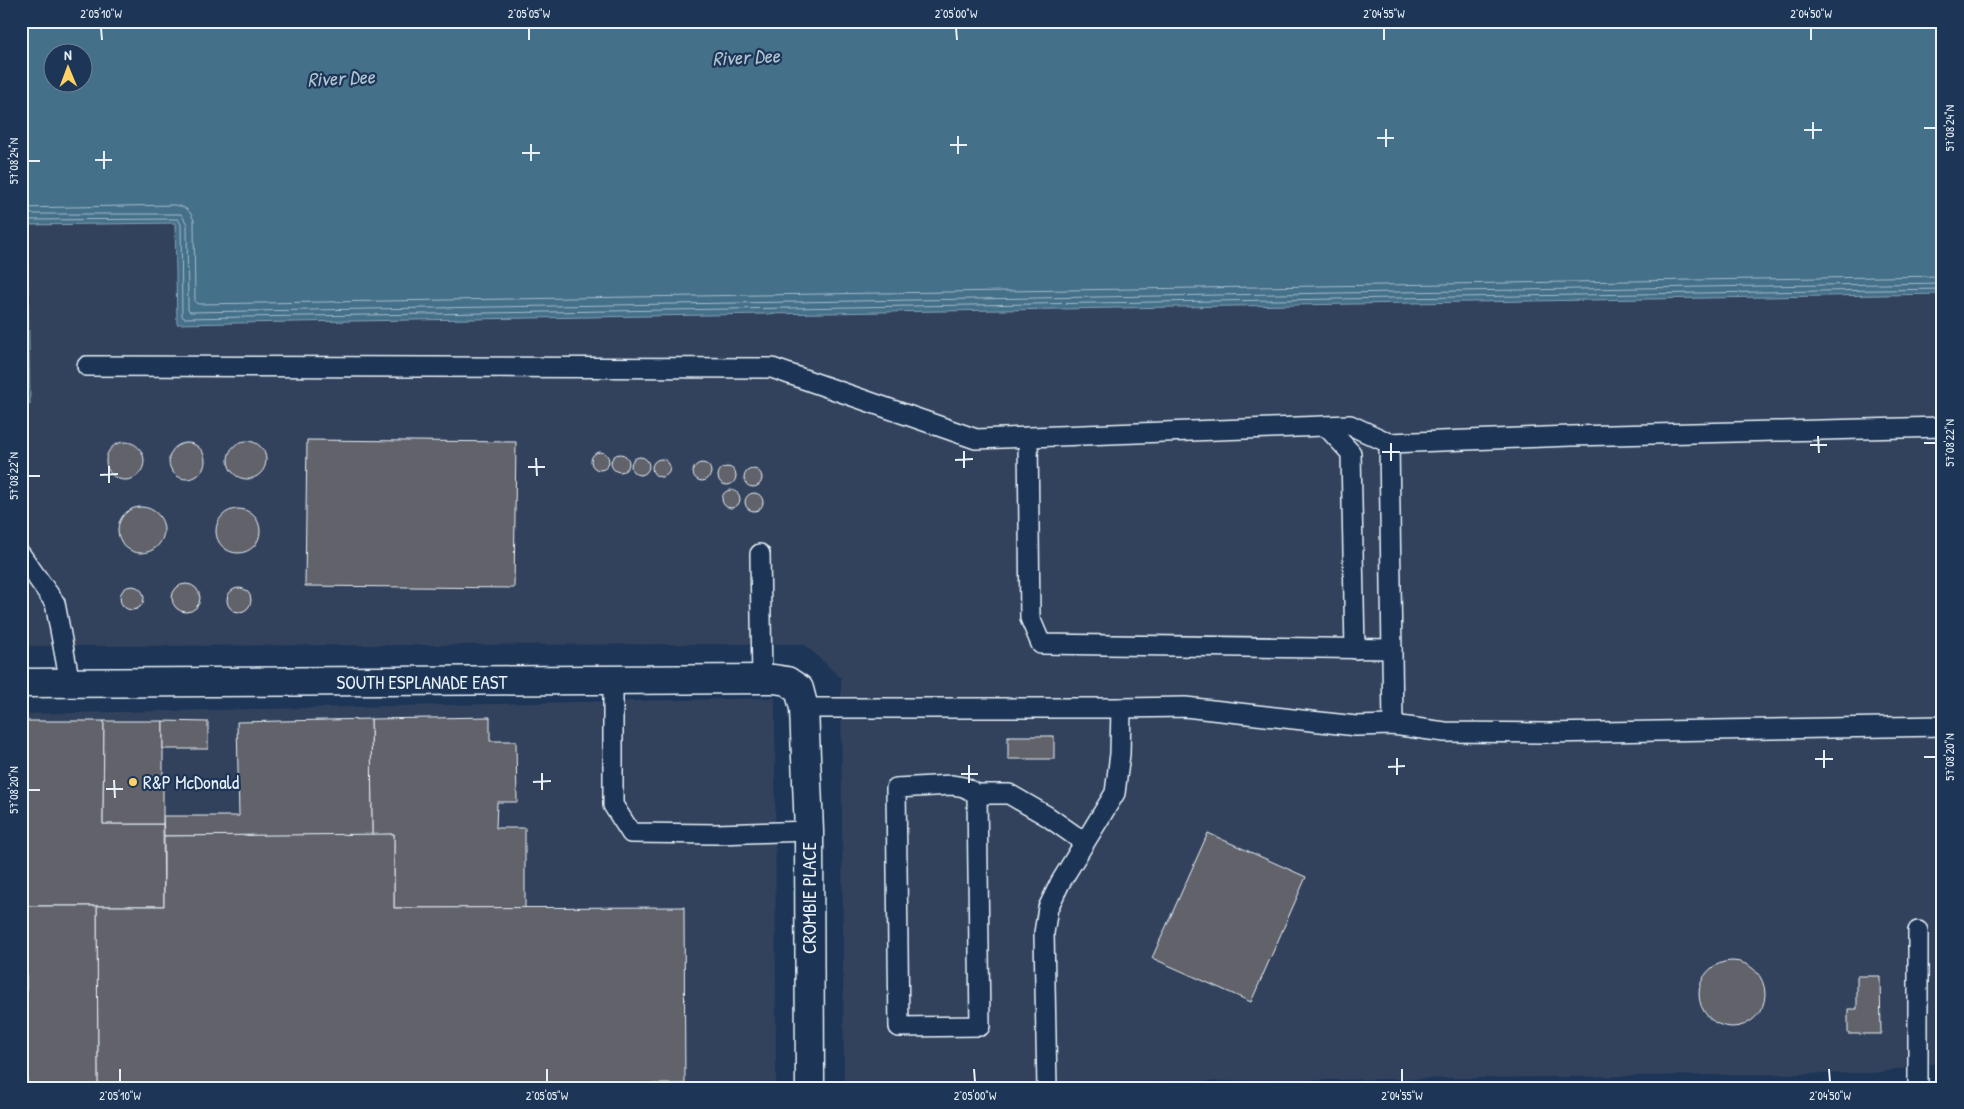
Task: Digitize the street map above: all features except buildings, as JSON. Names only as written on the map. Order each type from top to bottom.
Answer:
[{"type":"street","name":"SOUTH ESPLANADE EAST","points":[[21,683],[762,679],[787,681],[799,689],[804,708]]},
{"type":"street","name":"CROMBIE PLACE","points":[[804,708],[809,831],[810,1088]]},
{"type":"lane","points":[[87,366],[772,368],[976,439],[1350,425],[1389,443],[1571,436],[1943,427]]},
{"type":"lane","points":[[1326,426],[1351,453],[1355,649]]},
{"type":"lane","points":[[1028,437],[1030,618],[1041,644],[1392,649]]},
{"type":"lane","points":[[1389,443],[1393,725]]},
{"type":"lane","points":[[760,554],[762,679]]},
{"type":"lane","points":[[21,555],[55,603],[70,683]]},
{"type":"lane","points":[[613,681],[613,804],[631,832],[717,834],[809,831]]},
{"type":"lane","points":[[804,708],[1185,707],[1356,726],[1393,725],[1445,732],[1546,733],[1943,726]]},
{"type":"lane","points":[[1047,1088],[1044,934],[1048,908],[1084,842],[1115,793],[1120,754],[1121,708]]},
{"type":"lane","points":[[977,794],[980,1026],[899,1027],[896,788],[952,785],[964,786],[977,794],[1009,794],[1047,816],[1084,842]]},
{"type":"lane","points":[[1918,931],[1918,1088]]},
{"type":"shaded area","points":[[21,21],[1943,21],[1943,1062],[1874,1073],[844,1086],[841,678],[804,644],[21,646]]},
{"type":"shaded area","points":[[775,698],[776,1088],[21,1088],[21,714]]},
{"type":"water","name":"River Dee","points":[[21,21],[1943,21],[1943,294],[177,324],[175,223],[27,225],[30,404],[21,404]]},
{"type":"place","name":"R&P McDonald","points":[[133,782]]}]
